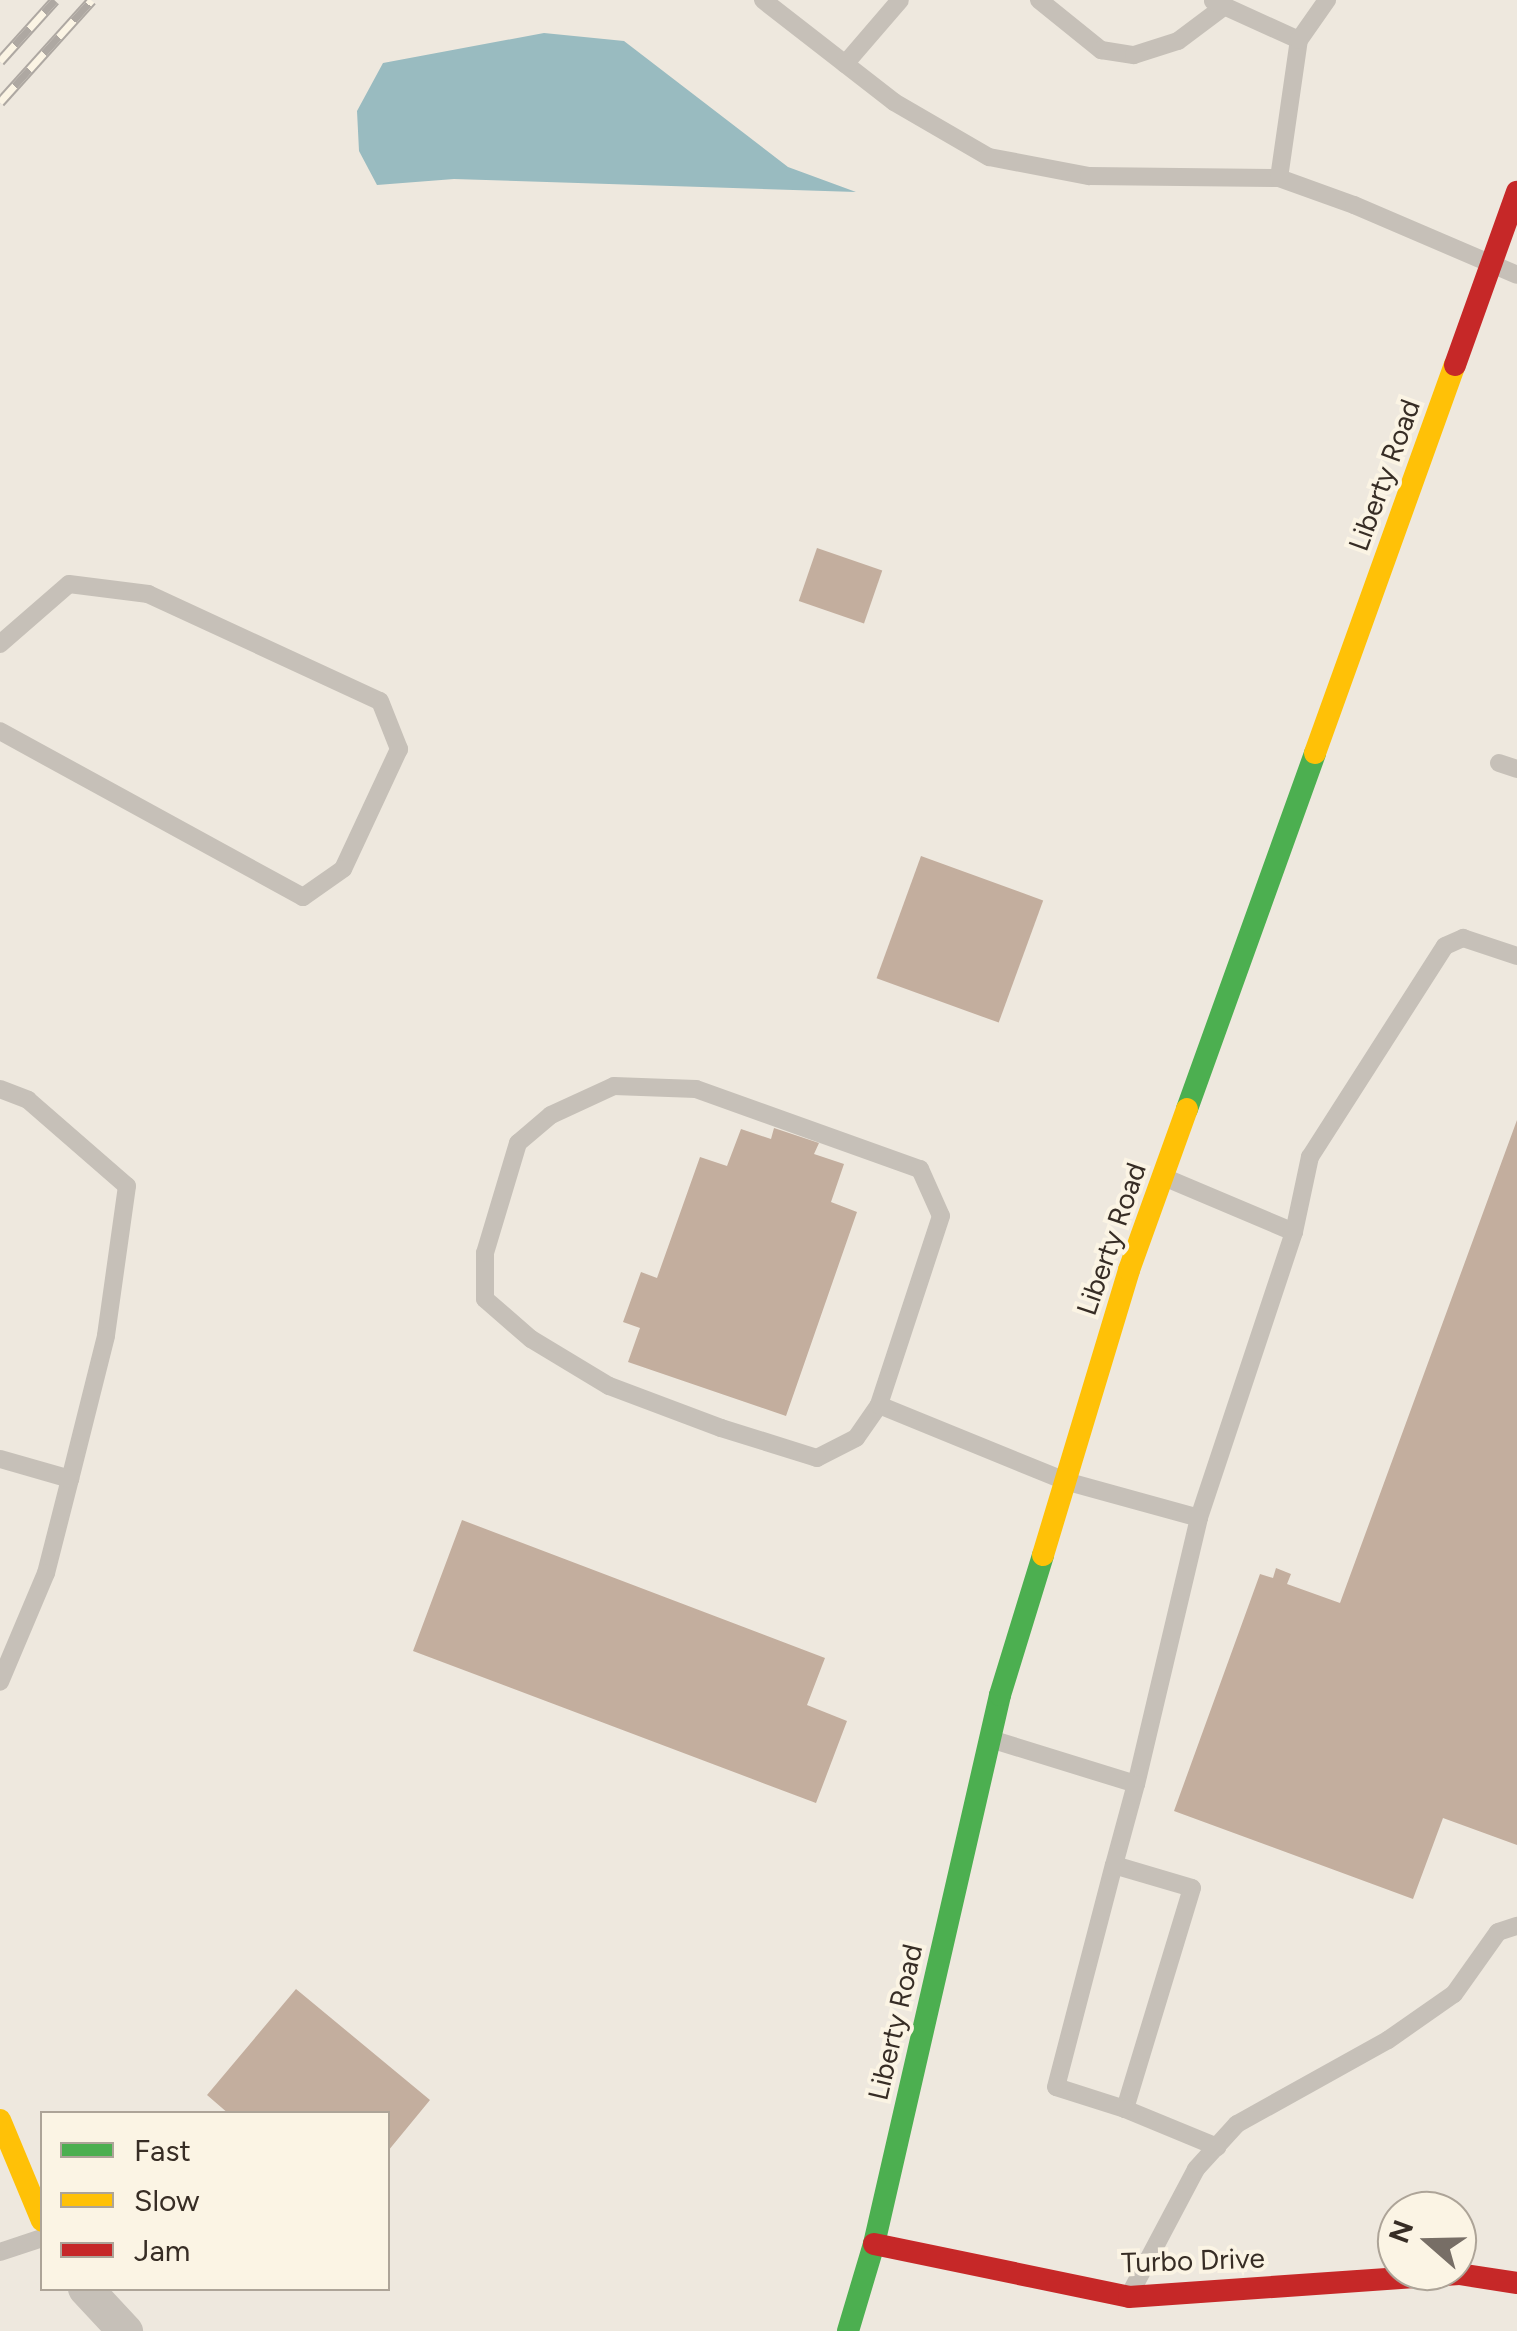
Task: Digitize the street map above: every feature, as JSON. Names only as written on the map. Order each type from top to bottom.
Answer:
[{"type":"street","name":"Liberty Road","points":[[848,2331],[874,2244],[990,1739],[1129,1270],[1517,192]]},
{"type":"street","points":[[0,2120],[40,2216]]},
{"type":"street","name":"Turbo Drive","points":[[874,2244],[1129,2297],[1459,2274],[1517,2283]]},
{"type":"street","points":[[88,2291],[125,2331]]},
{"type":"lane","points":[[763,0],[894,102],[988,157],[1088,176],[1279,178],[1354,204],[1517,275]]},
{"type":"lane","points":[[845,64],[900,0]]},
{"type":"lane","points":[[1039,0],[1101,50],[1134,54],[1178,41],[1217,4],[1299,40]]},
{"type":"lane","points":[[1279,178],[1299,40],[1327,0]]},
{"type":"lane","points":[[0,644],[69,584],[148,594],[380,701],[399,749],[343,868],[303,897],[0,731]]},
{"type":"lane","points":[[1217,2147],[1056,2086],[1136,1784],[1199,1518],[1294,1232],[1310,1157],[1445,946],[1463,938],[1517,956]]},
{"type":"lane","points":[[614,1086],[696,1090],[920,1169],[940,1216],[879,1405],[856,1438],[817,1458],[609,1386],[531,1338],[485,1299],[486,1253],[518,1142],[550,1115],[614,1086]]},
{"type":"lane","points":[[0,1088],[28,1100],[126,1186],[106,1336],[70,1479],[46,1573],[0,1682]]},
{"type":"lane","points":[[1163,1178],[1294,1232]]},
{"type":"lane","points":[[879,1405],[1065,1481],[1199,1518]]},
{"type":"lane","points":[[0,1460],[70,1479]]},
{"type":"lane","points":[[990,1739],[1136,1784]]},
{"type":"lane","points":[[1114,1866],[1192,1888],[1125,2109]]},
{"type":"lane","points":[[1129,2297],[1196,2169],[1238,2124],[1388,2040],[1454,1994],[1498,1932],[1517,1926]]},
{"type":"lane","points":[[0,2252],[40,2239]]},
{"type":"water","points":[[544,33],[624,41],[788,167],[856,192],[454,179],[377,185],[359,151],[357,111],[383,63]]},
{"type":"building","points":[[817,548],[882,570],[864,623],[799,601]]},
{"type":"building","points":[[921,856],[1043,900],[999,1023],[877,978]]},
{"type":"building","points":[[1517,1120],[1517,1845],[1443,1818],[1413,1899],[1174,1811],[1260,1574],[1273,1578],[1276,1568],[1291,1574],[1287,1584],[1340,1603]]},
{"type":"building","points":[[774,1128],[819,1143],[814,1154],[844,1164],[831,1202],[857,1212],[786,1416],[628,1362],[640,1328],[623,1322],[641,1272],[657,1278],[700,1157],[727,1166],[741,1129],[771,1139]]},
{"type":"building","points":[[462,1520],[825,1658],[807,1705],[847,1721],[816,1803],[413,1651]]},
{"type":"building","points":[[296,1989],[430,2100],[390,2149],[390,2111],[226,2111],[207,2095]]},
{"type":"railway","points":[[0,61],[55,0]]},
{"type":"railway","points":[[0,102],[92,0]]},
{"type":"traffic: fast","points":[[1187,1109],[1315,753]]},
{"type":"traffic: fast","points":[[848,2331],[874,2244],[1000,1695],[1043,1555]]},
{"type":"traffic: slow","points":[[1315,753],[1455,365]]},
{"type":"traffic: slow","points":[[1043,1555],[1129,1270],[1187,1109]]},
{"type":"traffic: slow","points":[[0,2120],[40,2216]]},
{"type":"traffic: jam","points":[[1455,365],[1517,192]]},
{"type":"traffic: jam","points":[[874,2244],[1129,2297],[1459,2274],[1517,2283]]}]
